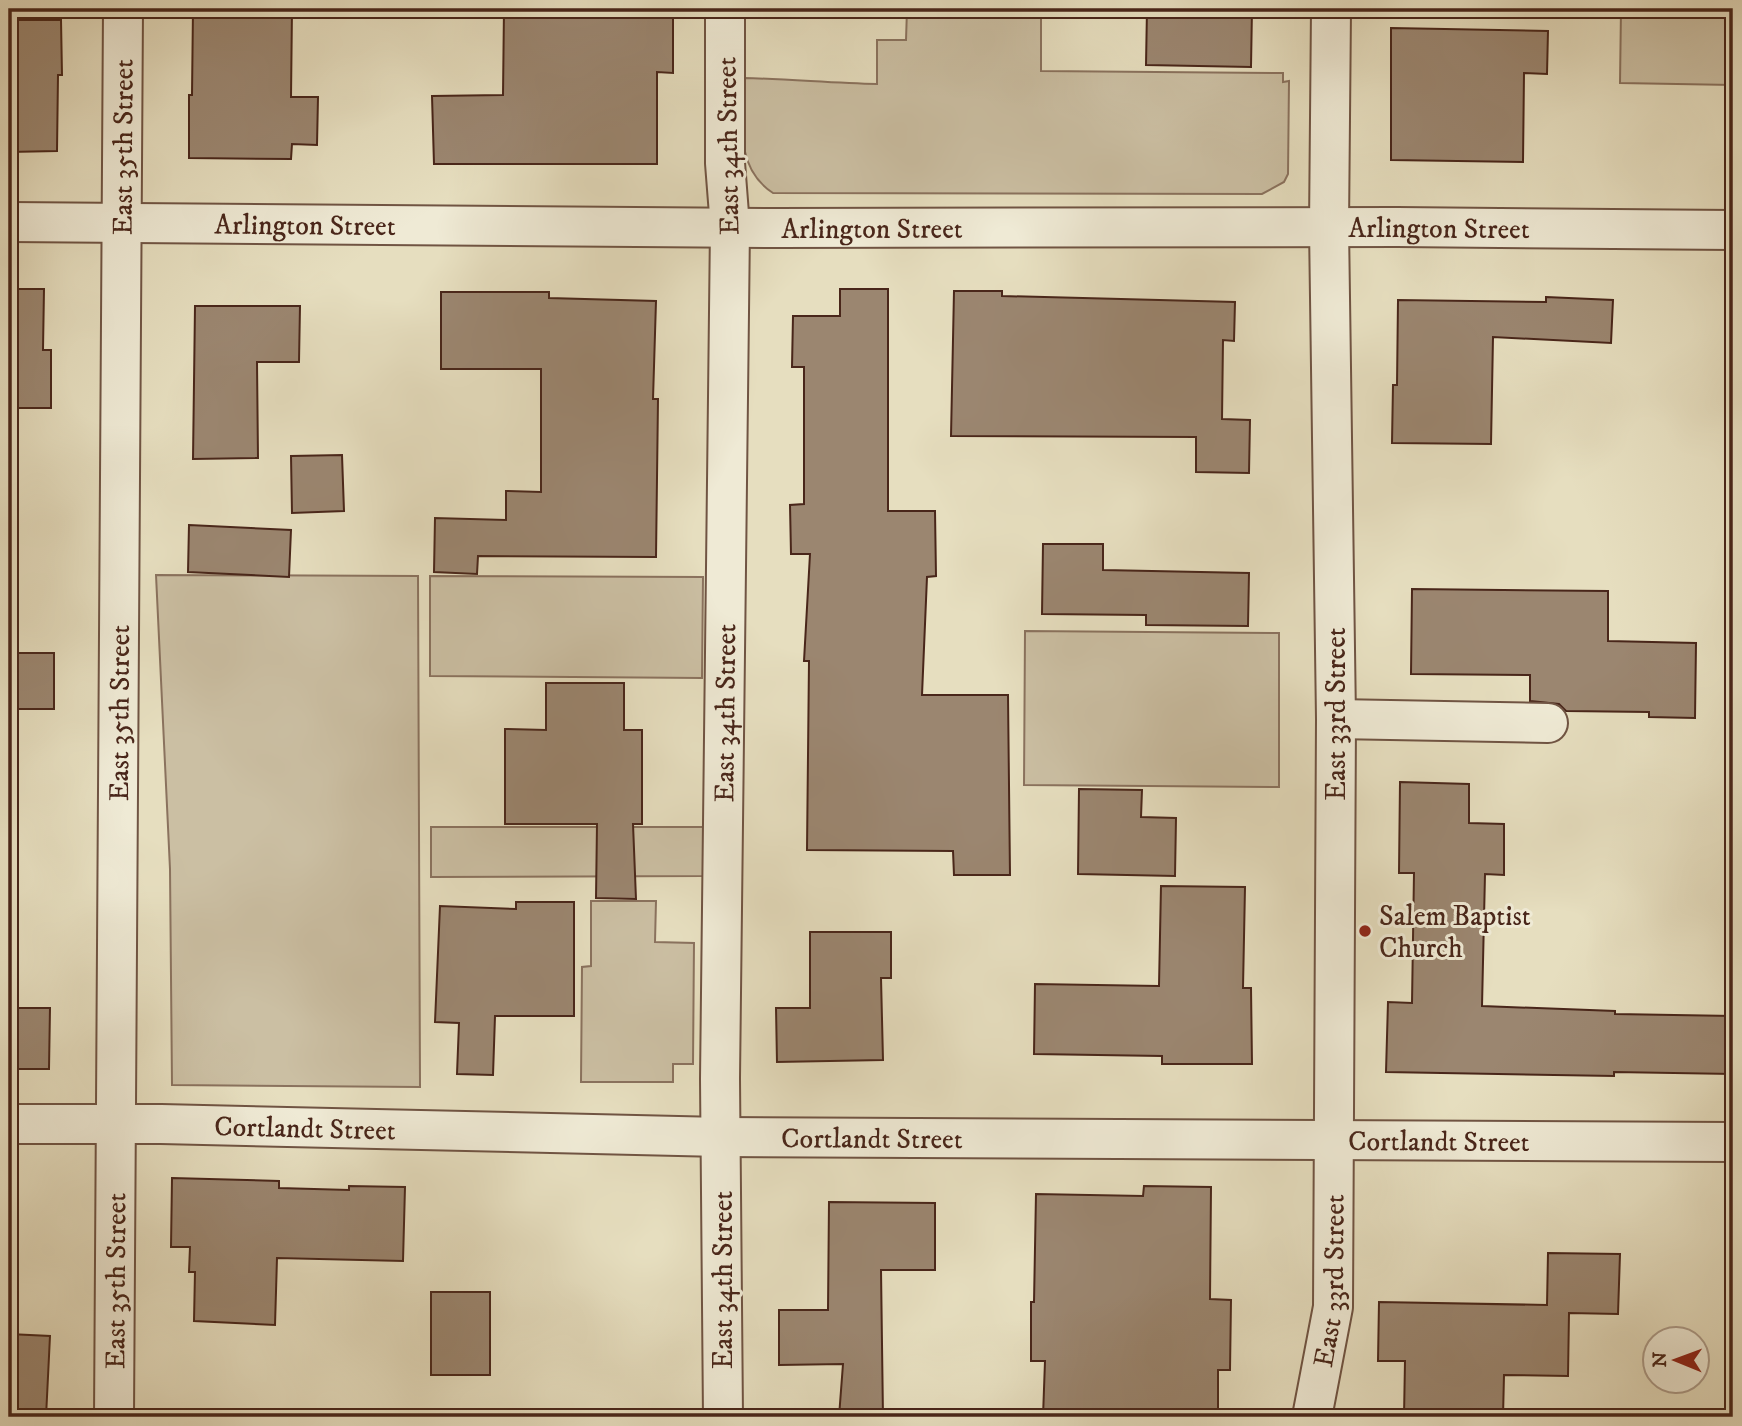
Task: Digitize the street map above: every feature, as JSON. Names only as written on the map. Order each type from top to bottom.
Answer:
[{"type":"street","name":"East 35th Street","points":[[114,1417],[123,9]]},
{"type":"street","name":"East 34th Street","points":[[723,1417],[721,1137],[730,228],[724,163],[725,9]]},
{"type":"street","name":"East 33rd Street","points":[[1312,1417],[1333,1307],[1336,719],[1329,227],[1331,9]]},
{"type":"street","name":"Arlington Street","points":[[9,222],[730,228],[1329,227],[1733,230]]},
{"type":"street","points":[[1336,719],[1548,723]]},
{"type":"street","name":"Cortlandt Street","points":[[9,1124],[116,1123],[721,1137],[1733,1142]]},
{"type":"shaded area","points":[[907,9],[1041,9],[1041,71],[1283,73],[1283,82],[1289,81],[1288,174],[1284,182],[1262,194],[773,193],[751,170],[746,156],[742,126],[744,78],[877,84],[877,40],[906,40]]},
{"type":"shaded area","points":[[1621,9],[1733,9],[1733,85],[1620,83]]},
{"type":"shaded area","points":[[156,575],[418,576],[420,1087],[172,1085],[170,869]]},
{"type":"shaded area","points":[[430,576],[703,577],[702,678],[430,676]]},
{"type":"shaded area","points":[[1025,631],[1279,633],[1279,787],[1024,785]]},
{"type":"shaded area","points":[[431,827],[703,827],[703,876],[431,877]]},
{"type":"shaded area","points":[[591,901],[656,901],[655,942],[694,943],[693,1064],[673,1064],[673,1082],[581,1082],[582,967],[591,966]]},
{"type":"building","points":[[193,9],[292,9],[291,97],[318,97],[317,145],[292,144],[291,159],[189,158]]},
{"type":"building","points":[[504,9],[673,9],[673,73],[657,72],[657,164],[434,164],[432,96],[503,95]]},
{"type":"building","points":[[1147,9],[1252,9],[1251,67],[1146,65]]},
{"type":"building","points":[[9,20],[61,20],[62,75],[58,75],[57,151],[9,152]]},
{"type":"building","points":[[1391,28],[1548,31],[1547,74],[1524,73],[1523,162],[1391,160]]},
{"type":"building","points":[[9,289],[44,289],[43,350],[51,350],[51,408],[9,408]]},
{"type":"building","points":[[840,289],[888,289],[888,511],[935,511],[936,576],[927,577],[922,695],[1008,695],[1010,875],[954,875],[953,851],[807,850],[809,661],[804,661],[810,554],[791,554],[790,505],[804,504],[804,367],[792,367],[793,316],[840,316]]},
{"type":"building","points":[[954,291],[1002,291],[1002,296],[1235,302],[1234,341],[1223,340],[1222,419],[1250,420],[1249,473],[1196,472],[1196,437],[951,436]]},
{"type":"building","points":[[441,292],[549,292],[549,298],[656,301],[653,399],[658,399],[656,557],[478,556],[477,574],[434,572],[435,518],[506,520],[506,491],[541,492],[541,369],[441,369]]},
{"type":"building","points":[[1546,297],[1613,300],[1611,343],[1493,337],[1491,444],[1392,443],[1393,385],[1397,385],[1398,300],[1546,302]]},
{"type":"building","points":[[195,306],[300,306],[299,362],[257,362],[258,458],[193,459]]},
{"type":"building","points":[[342,455],[344,511],[292,513],[291,456]]},
{"type":"building","points":[[189,525],[291,530],[289,577],[188,572]]},
{"type":"building","points":[[1043,544],[1103,544],[1103,570],[1249,573],[1248,626],[1146,625],[1146,615],[1042,614]]},
{"type":"building","points":[[1412,589],[1608,591],[1608,641],[1696,643],[1695,718],[1649,717],[1649,712],[1566,711],[1559,704],[1530,701],[1530,675],[1411,674]]},
{"type":"building","points":[[9,653],[54,653],[54,709],[9,709]]},
{"type":"building","points":[[546,683],[624,683],[624,730],[642,730],[642,824],[633,824],[636,899],[596,898],[597,824],[505,824],[505,729],[546,730]]},
{"type":"building","points":[[1400,782],[1469,784],[1469,823],[1504,824],[1504,875],[1485,874],[1482,1006],[1615,1011],[1615,1014],[1733,1016],[1733,1074],[1614,1072],[1614,1076],[1386,1072],[1388,1002],[1412,1003],[1414,873],[1399,873]]},
{"type":"building","points":[[1079,789],[1142,790],[1141,817],[1176,818],[1175,876],[1078,874]]},
{"type":"building","points":[[1161,886],[1245,887],[1243,988],[1251,988],[1252,1064],[1162,1064],[1162,1056],[1034,1054],[1035,984],[1159,986]]},
{"type":"building","points":[[516,902],[574,902],[574,1016],[495,1016],[493,1075],[457,1074],[459,1023],[435,1022],[440,906],[516,909]]},
{"type":"building","points":[[810,932],[891,932],[891,978],[881,978],[883,1060],[777,1062],[776,1008],[810,1008]]},
{"type":"building","points":[[9,1008],[50,1008],[49,1069],[9,1069]]},
{"type":"building","points":[[172,1178],[279,1181],[279,1188],[349,1190],[349,1186],[405,1187],[403,1261],[277,1258],[275,1325],[194,1321],[195,1272],[189,1272],[190,1247],[171,1247]]},
{"type":"building","points":[[1144,1186],[1211,1187],[1210,1299],[1231,1300],[1230,1370],[1218,1370],[1218,1417],[1043,1417],[1045,1361],[1031,1361],[1036,1194],[1143,1196]]},
{"type":"building","points":[[829,1202],[935,1203],[935,1270],[881,1270],[883,1417],[839,1417],[843,1364],[779,1365],[779,1310],[828,1310]]},
{"type":"building","points":[[1548,1253],[1620,1254],[1618,1314],[1569,1313],[1568,1376],[1504,1375],[1503,1417],[1404,1417],[1405,1361],[1378,1361],[1379,1302],[1547,1305]]},
{"type":"building","points":[[431,1292],[490,1292],[490,1375],[431,1375]]},
{"type":"building","points":[[9,1334],[50,1336],[46,1417],[9,1417]]},
{"type":"place","name":"Salem Baptist Church","points":[[1365,931]]}]
